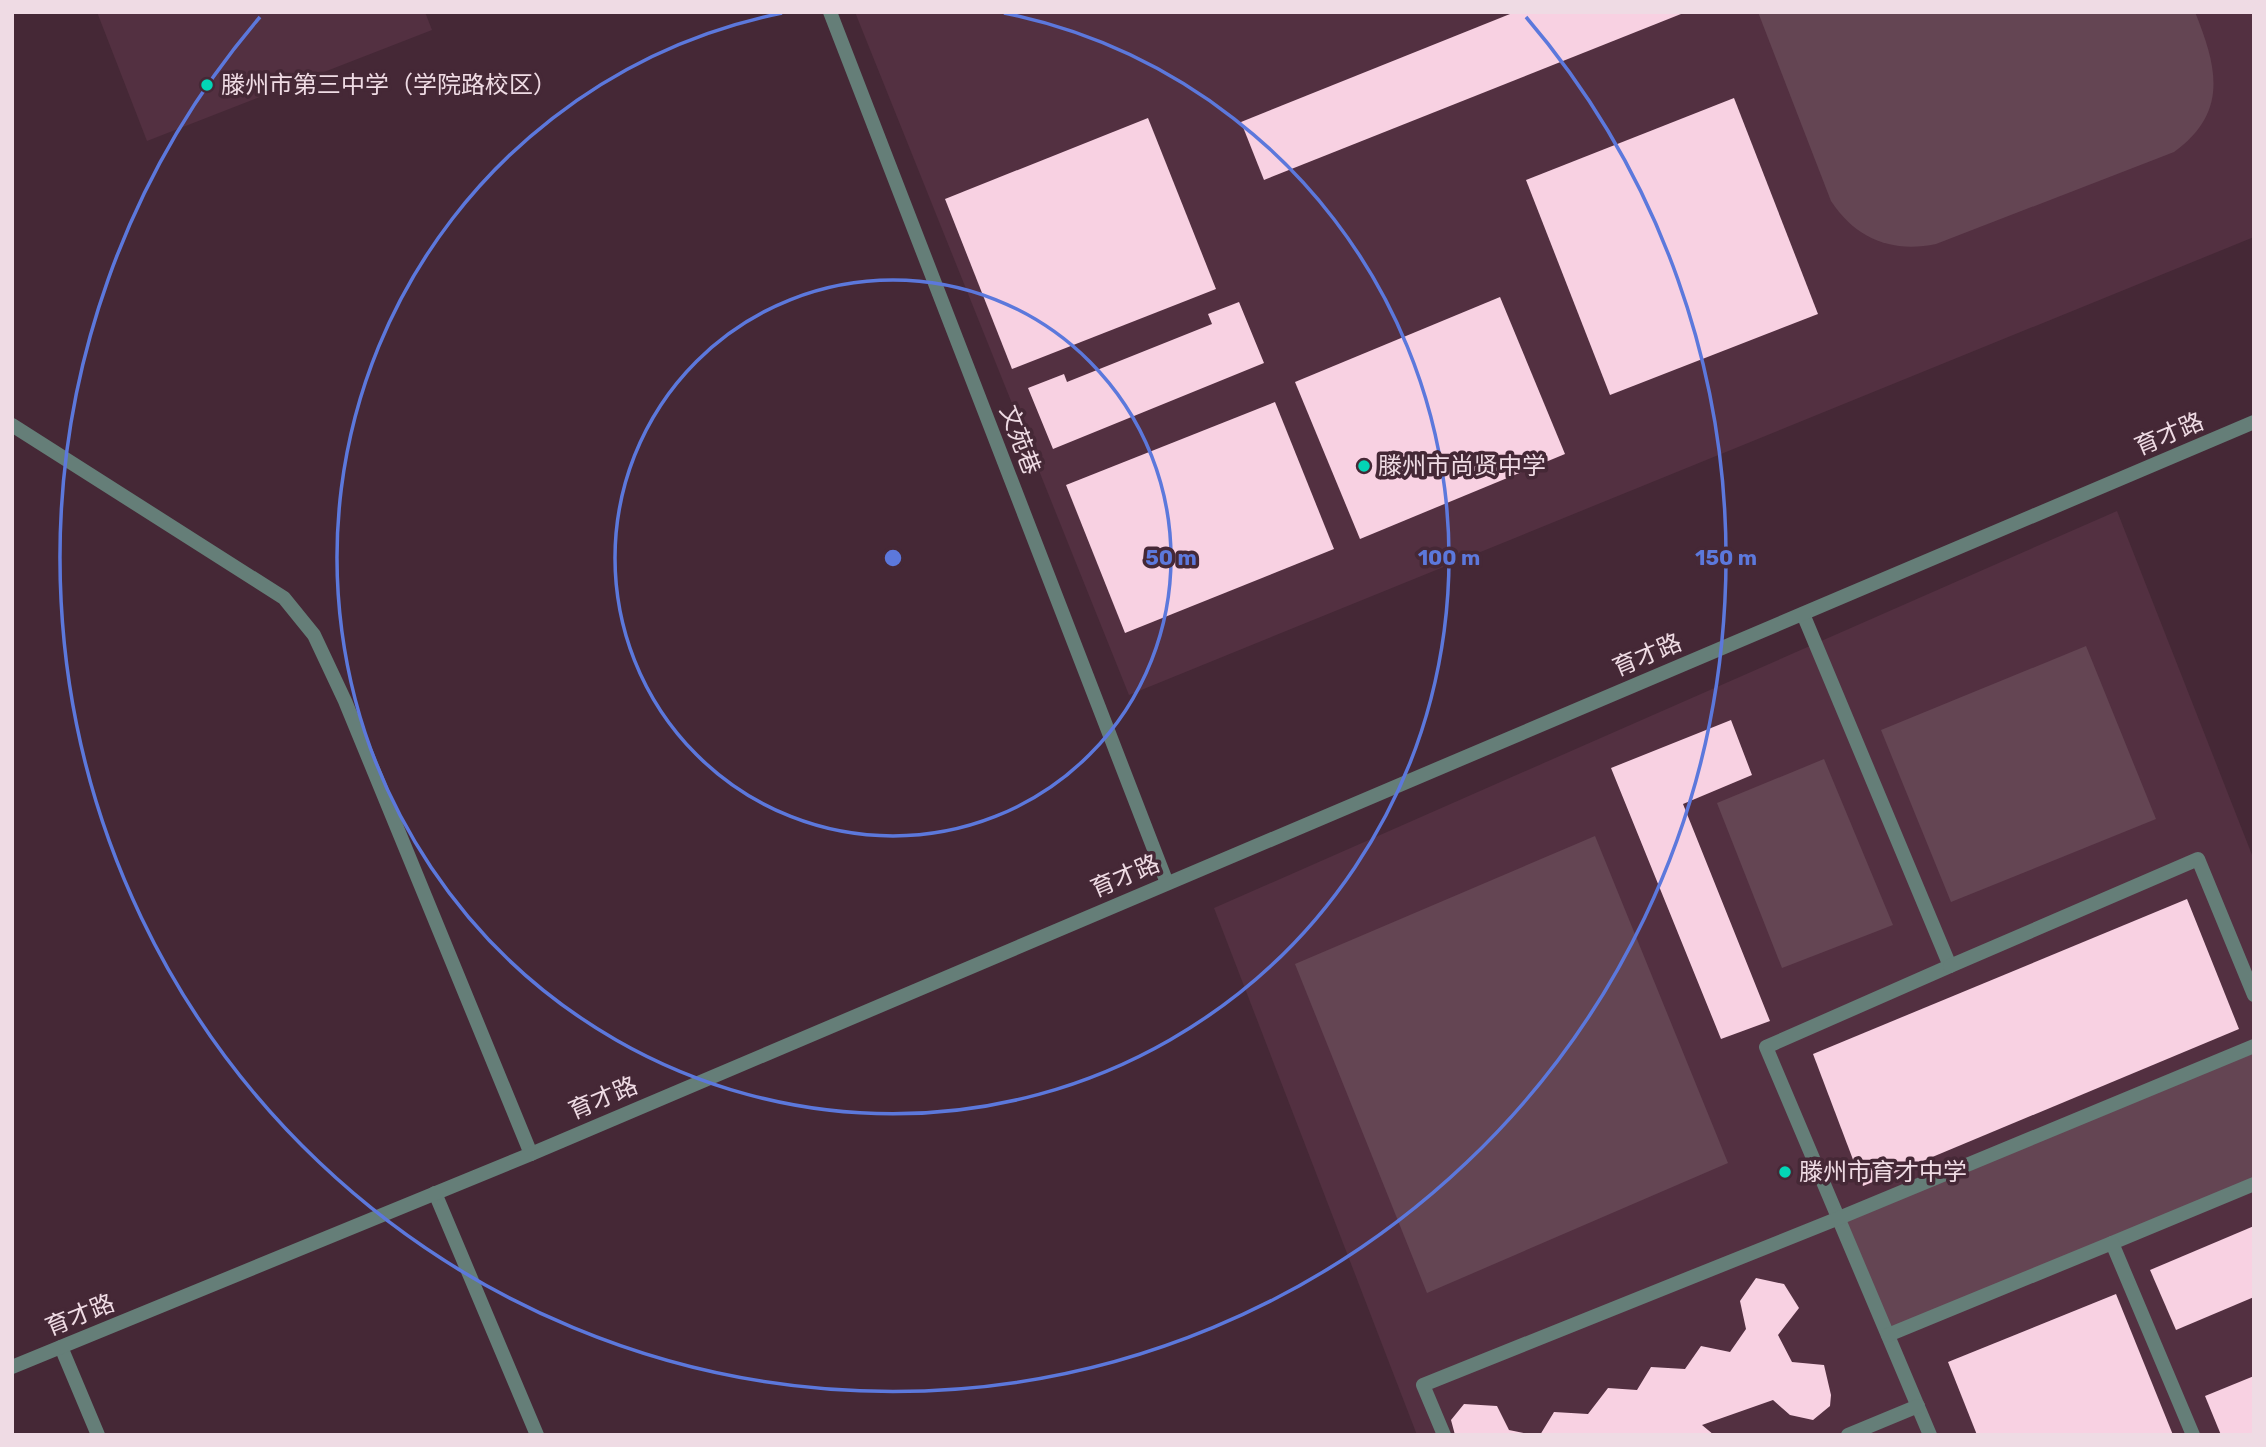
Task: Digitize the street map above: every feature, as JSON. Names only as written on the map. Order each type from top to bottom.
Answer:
[{"type":"street","name":"文苑巷","points":[[830,12],[1167,883]]},
{"type":"street","name":"育才路","points":[[12,1367],[531,1154],[2254,422]]},
{"type":"street","points":[[12,425],[284,598],[314,635],[345,701],[531,1154]]},
{"type":"street","points":[[1803,614],[1950,966]]},
{"type":"street","points":[[1930,1435],[1766,1047],[2198,859],[2254,995]]},
{"type":"street","points":[[1444,1435],[1423,1385],[1839,1218],[2254,1046]]},
{"type":"street","points":[[1888,1335],[2254,1184]]},
{"type":"street","points":[[435,1193],[537,1435]]},
{"type":"street","points":[[2112,1243],[2193,1435]]},
{"type":"street","points":[[61,1348],[97,1435]]},
{"type":"street","points":[[1848,1435],[1918,1406]]},
{"type":"shaded area","name":"滕州市第三中学（学院路校区）","points":[[97,12],[425,12],[432,30],[147,141]]},
{"type":"shaded area","name":"滕州市尚贤中学","points":[[855,12],[2254,12],[2254,237],[1129,695]]},
{"type":"shaded area","points":[[1758,12],[2195,12],[2213,70],[2211,105],[2204,121],[2192,137],[2174,152],[1936,244],[1890,244],[1864,234],[1841,214],[1831,201]]},
{"type":"shaded area","name":"滕州市育才中学","points":[[2117,511],[2254,860],[2254,1435],[1417,1435],[1214,908]]},
{"type":"shaded area","points":[[2086,646],[2156,819],[1951,902],[1881,730]]},
{"type":"shaded area","points":[[1824,759],[1893,925],[1782,968],[1717,803]]},
{"type":"shaded area","points":[[1595,836],[1728,1163],[1427,1293],[1295,964]]},
{"type":"shaded area","points":[[2254,1046],[2254,1183],[1888,1335],[1839,1218]]},
{"type":"building","points":[[1515,12],[1686,12],[1264,180],[1241,122]]},
{"type":"building","points":[[1734,98],[1818,314],[1610,395],[1526,180]]},
{"type":"building","points":[[1148,118],[1216,289],[1012,369],[945,199]]},
{"type":"building","points":[[1500,297],[1565,454],[1360,539],[1295,382]]},
{"type":"building","points":[[1239,302],[1264,363],[1053,449],[1028,388],[1064,374],[1067,382],[1212,324],[1208,314]]},
{"type":"building","points":[[1275,402],[1334,549],[1125,633],[1066,485]]},
{"type":"building","points":[[1731,720],[1752,775],[1683,804],[1770,1021],[1721,1039],[1611,768]]},
{"type":"building","points":[[2187,899],[2239,1029],[1863,1186],[1813,1054]]},
{"type":"building","points":[[2254,1226],[2254,1297],[2176,1330],[2150,1270]]},
{"type":"building","points":[[1756,1278],[1784,1284],[1799,1308],[1778,1335],[1792,1362],[1824,1365],[1831,1395],[1830,1406],[1813,1420],[1790,1415],[1773,1400],[1702,1425],[1714,1435],[1540,1435],[1554,1412],[1588,1414],[1608,1388],[1637,1390],[1651,1367],[1685,1369],[1701,1346],[1730,1352],[1746,1329],[1740,1301]]},
{"type":"building","points":[[2116,1294],[2173,1435],[1977,1435],[1948,1362]]},
{"type":"building","points":[[2254,1376],[2254,1435],[2221,1435],[2205,1396]]},
{"type":"building","points":[[1464,1404],[1497,1406],[1509,1430],[1533,1435],[1455,1435],[1451,1420]]},
{"type":"place","name":"滕州市第三中学（学院路校区）","points":[[207,85]]},
{"type":"place","name":"滕州市尚贤中学","points":[[1364,466]]},
{"type":"place","name":"滕州市育才中学","points":[[1785,1172]]}]
